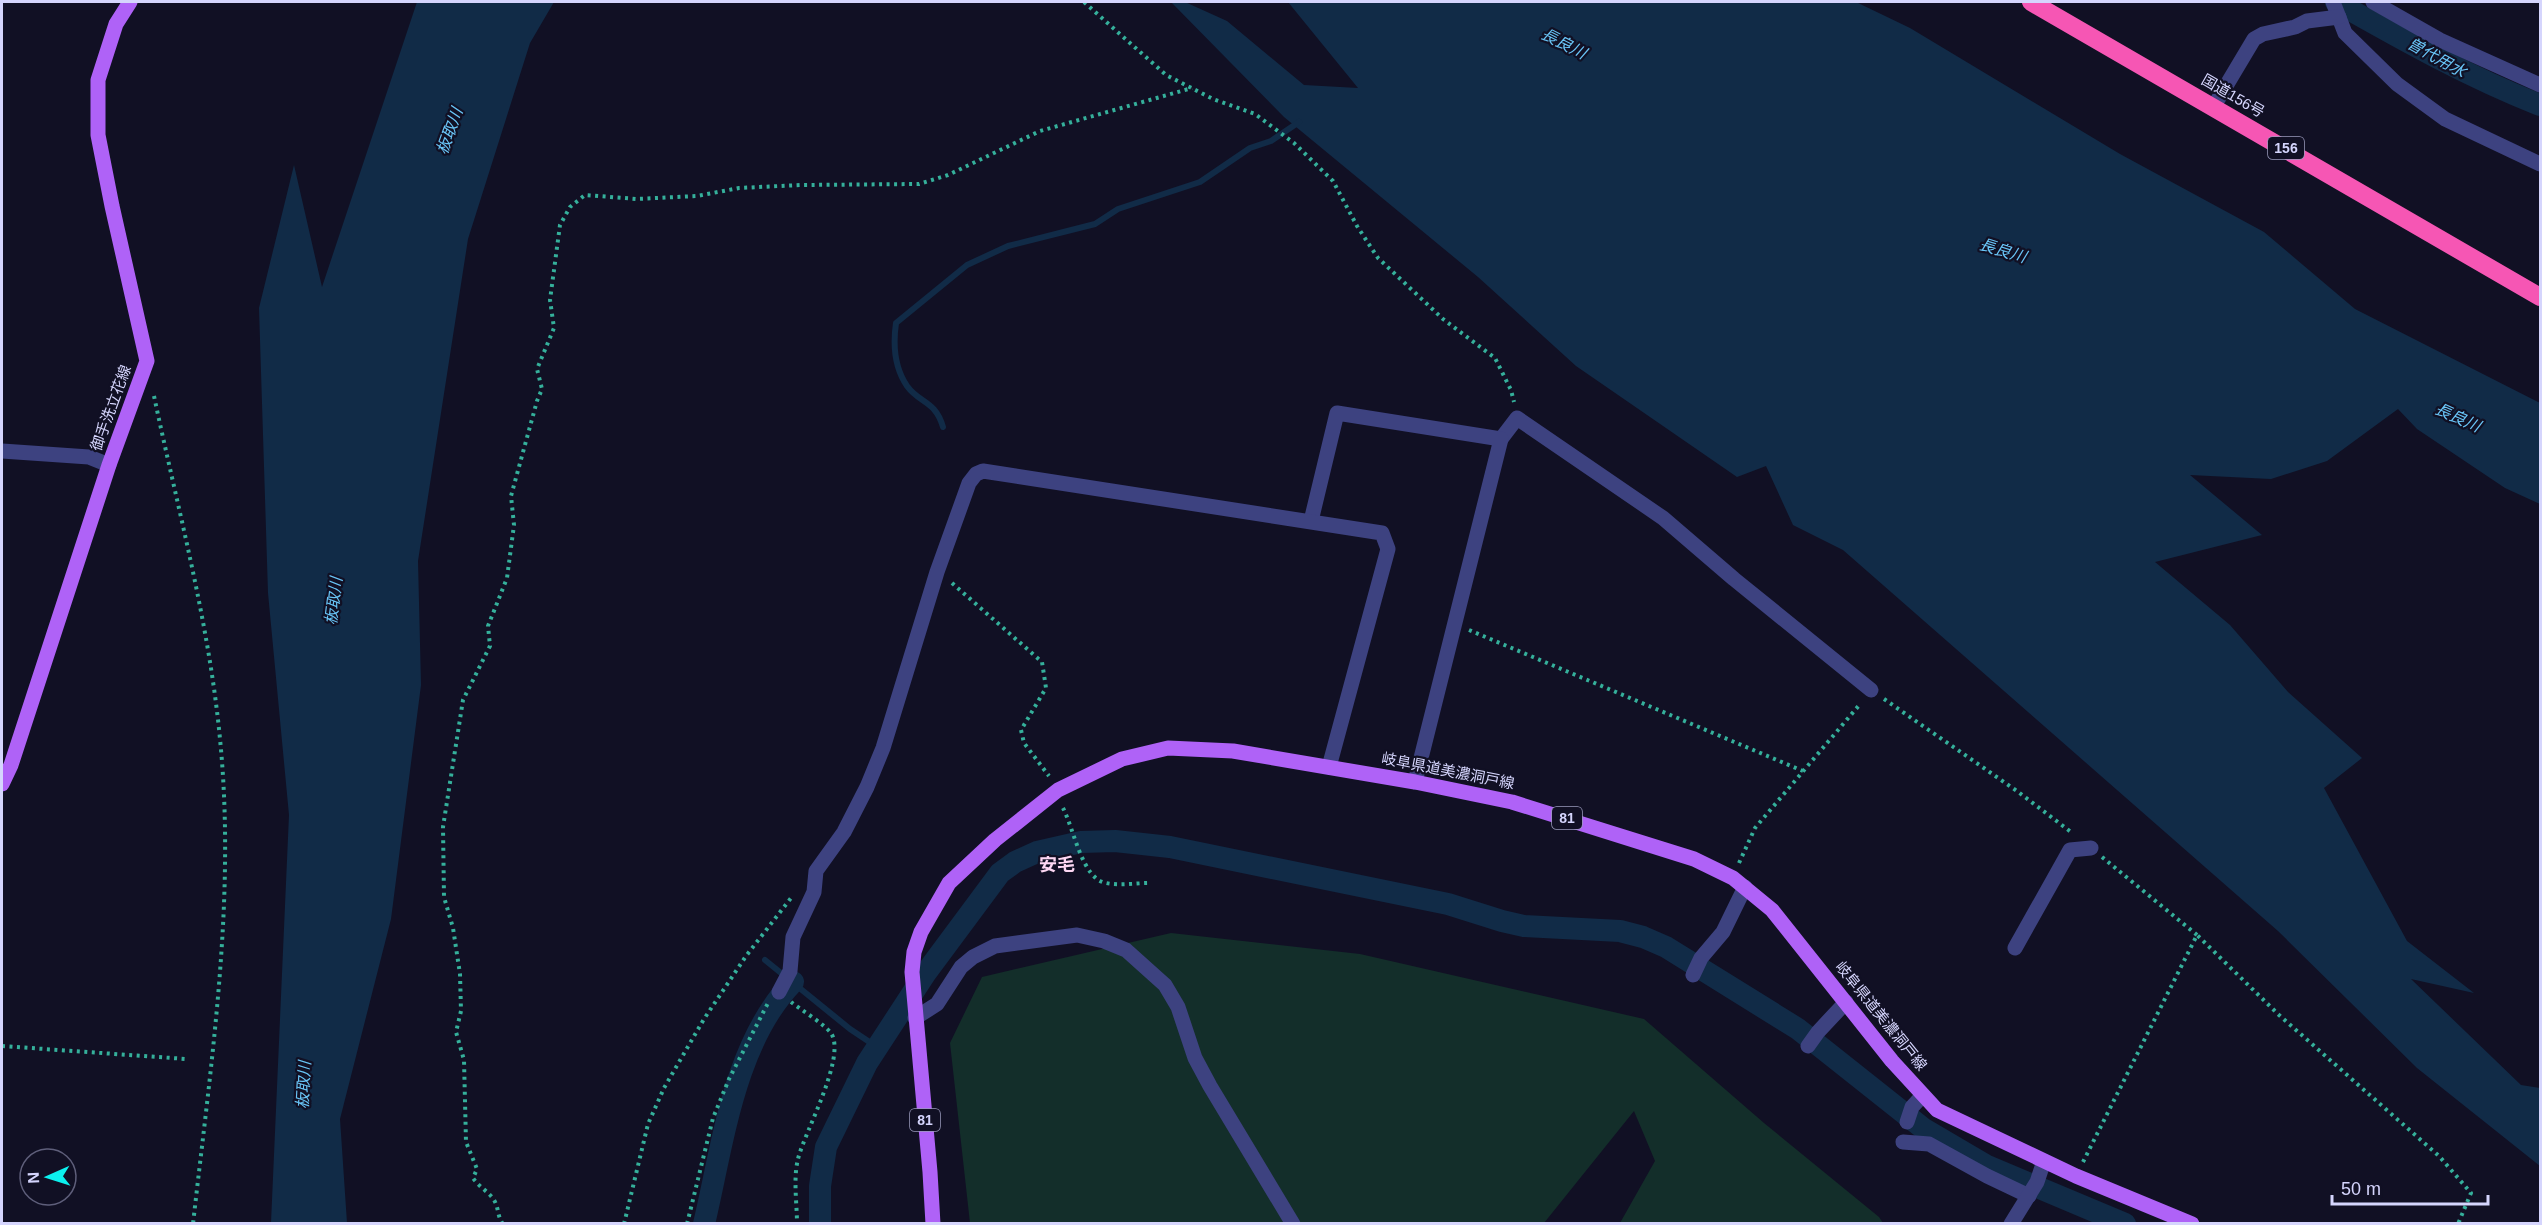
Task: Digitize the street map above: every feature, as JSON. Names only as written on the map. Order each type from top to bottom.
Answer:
[{"type":"highway","name":"国道156号","points":[[2031,2],[2541,297]]},
{"type":"main road","name":"御手洗立花線","points":[[2,784],[11,765],[109,465],[147,362],[98,135],[98,80],[116,24],[130,2]]},
{"type":"main road","name":"岐阜県道美濃洞戸線","points":[[933,1224],[912,972],[914,952],[921,932],[949,883],[995,840],[1056,792],[1122,759],[1168,748],[1233,751],[1415,782],[1512,802],[1694,859],[1739,882],[1772,910],[1892,1061],[1937,1110],[2076,1176],[2192,1224]]},
{"type":"street","points":[[2373,2],[2440,40],[2541,85]]},
{"type":"street","points":[[2214,106],[2254,39],[2263,34],[2295,27],[2336,9],[2345,33],[2397,84],[2445,119],[2541,164]]},
{"type":"street","points":[[1311,521],[1337,413],[1501,438]]},
{"type":"street","points":[[1415,782],[1501,438],[1517,418],[1663,518],[1871,690]]},
{"type":"street","points":[[2,451],[89,457],[109,465]]},
{"type":"street","points":[[779,992],[790,971],[793,937],[814,892],[816,871],[844,832],[879,758],[937,572],[969,483],[976,474],[983,471],[1383,533],[1388,549],[1329,767]]},
{"type":"street","points":[[2015,948],[2070,850],[2091,848]]},
{"type":"street","points":[[1692,975],[1701,958],[1723,932],[1739,882]]},
{"type":"street","points":[[915,1013],[937,1005],[960,967],[994,946],[1077,935],[1104,941],[1126,950],[1165,985],[1178,1007],[1205,1077],[1293,1224]]},
{"type":"street","points":[[1808,1046],[1846,1002]]},
{"type":"street","points":[[1907,1122],[1912,1107],[1923,1095]]},
{"type":"street","points":[[1903,1142],[1929,1144],[2028,1196]]},
{"type":"street","points":[[2011,1224],[2037,1182],[2044,1161]]},
{"type":"path","points":[[1084,2],[1166,75],[1213,99],[1254,114],[1294,143],[1325,173],[1341,194],[1357,226],[1378,258],[1443,319],[1495,358],[1511,390],[1517,418]]},
{"type":"path","points":[[503,1224],[499,1219],[496,1203],[473,1179],[477,1169],[466,1142],[464,1060],[456,1032],[461,1011],[460,974],[453,928],[444,897],[443,827],[463,700],[490,646],[488,626],[507,578],[514,525],[511,496],[542,389],[537,369],[554,328],[550,300],[560,225],[570,207],[585,195],[637,199],[697,196],[739,188],[919,184],[948,175],[1040,130],[1192,88]]},
{"type":"path","points":[[154,395],[208,640],[220,740],[226,852],[212,1060],[192,1224]]},
{"type":"path","points":[[937,572],[1042,662],[1046,688],[1021,730],[1024,743],[1056,792],[1071,824],[1088,872],[1096,880],[1107,884],[1149,883]]},
{"type":"path","points":[[1455,624],[1803,771]]},
{"type":"path","points":[[1739,882],[1755,828],[1871,690],[2017,791],[2197,935],[2279,1015],[2439,1156],[2471,1193],[2458,1224]]},
{"type":"path","points":[[624,1224],[648,1124],[664,1088],[704,1019],[746,956],[788,900],[816,871]]},
{"type":"path","points":[[2076,1176],[2197,935]]},
{"type":"path","points":[[687,1224],[713,1118],[729,1079],[771,996],[779,992],[830,1033],[835,1046],[821,1102],[798,1156],[796,1168],[797,1224]]},
{"type":"path","points":[[2,1046],[186,1059]]},
{"type":"green space","points":[[1171,933],[1360,954],[1644,1019],[1764,1123],[1879,1217],[1883,1223],[1620,1223],[1655,1161],[1634,1111],[1544,1223],[970,1223],[950,1043],[982,977]]},
{"type":"water","name":"板取川","points":[[417,2],[554,2],[530,43],[468,239],[418,561],[421,685],[391,919],[340,1119],[347,1223],[271,1223],[289,815],[268,593],[259,308],[294,165],[322,287]]},
{"type":"water","name":"長良川","points":[[1171,2],[1185,2],[1227,21],[1304,85],[1358,88],[1288,2],[1856,2],[1910,28],[2120,154],[2264,232],[2355,309],[2540,403],[2540,504],[2505,488],[2417,429],[2398,409],[2327,461],[2271,479],[2190,475],[2262,535],[2155,562],[2230,625],[2288,692],[2362,758],[2324,788],[2407,941],[2474,993],[2411,979],[2521,1085],[2540,1088],[2540,1166],[2417,1068],[2278,931],[1843,550],[1793,525],[1766,466],[1737,477],[1576,366],[1478,277],[1284,117]]},
{"type":"waterway","name":"曽代用水","points":[[2336,2],[2462,70],[2540,105]]},
{"type":"waterway","points":[[943,427],[936,412],[912,392],[899,371],[895,355],[896,323],[967,265],[1008,246],[1095,224],[1118,209],[1200,182],[1250,148],[1271,141],[1299,122]]},
{"type":"waterway","points":[[820,1224],[820,1186],[826,1147],[867,1063],[925,974],[1000,873],[1015,862],[1037,852],[1081,842],[1115,841],[1170,847],[1448,904],[1524,926],[1620,931],[1643,937],[1666,947],[1798,1029],[1924,1129],[1987,1166],[2125,1224]]},
{"type":"waterway","points":[[765,960],[850,1029],[877,1047]]},
{"type":"waterway","points":[[704,1224],[725,1128],[744,1064],[757,1034],[773,1007],[793,982]]},
{"type":"district","name":"安毛","points":[[1057,865]]}]
